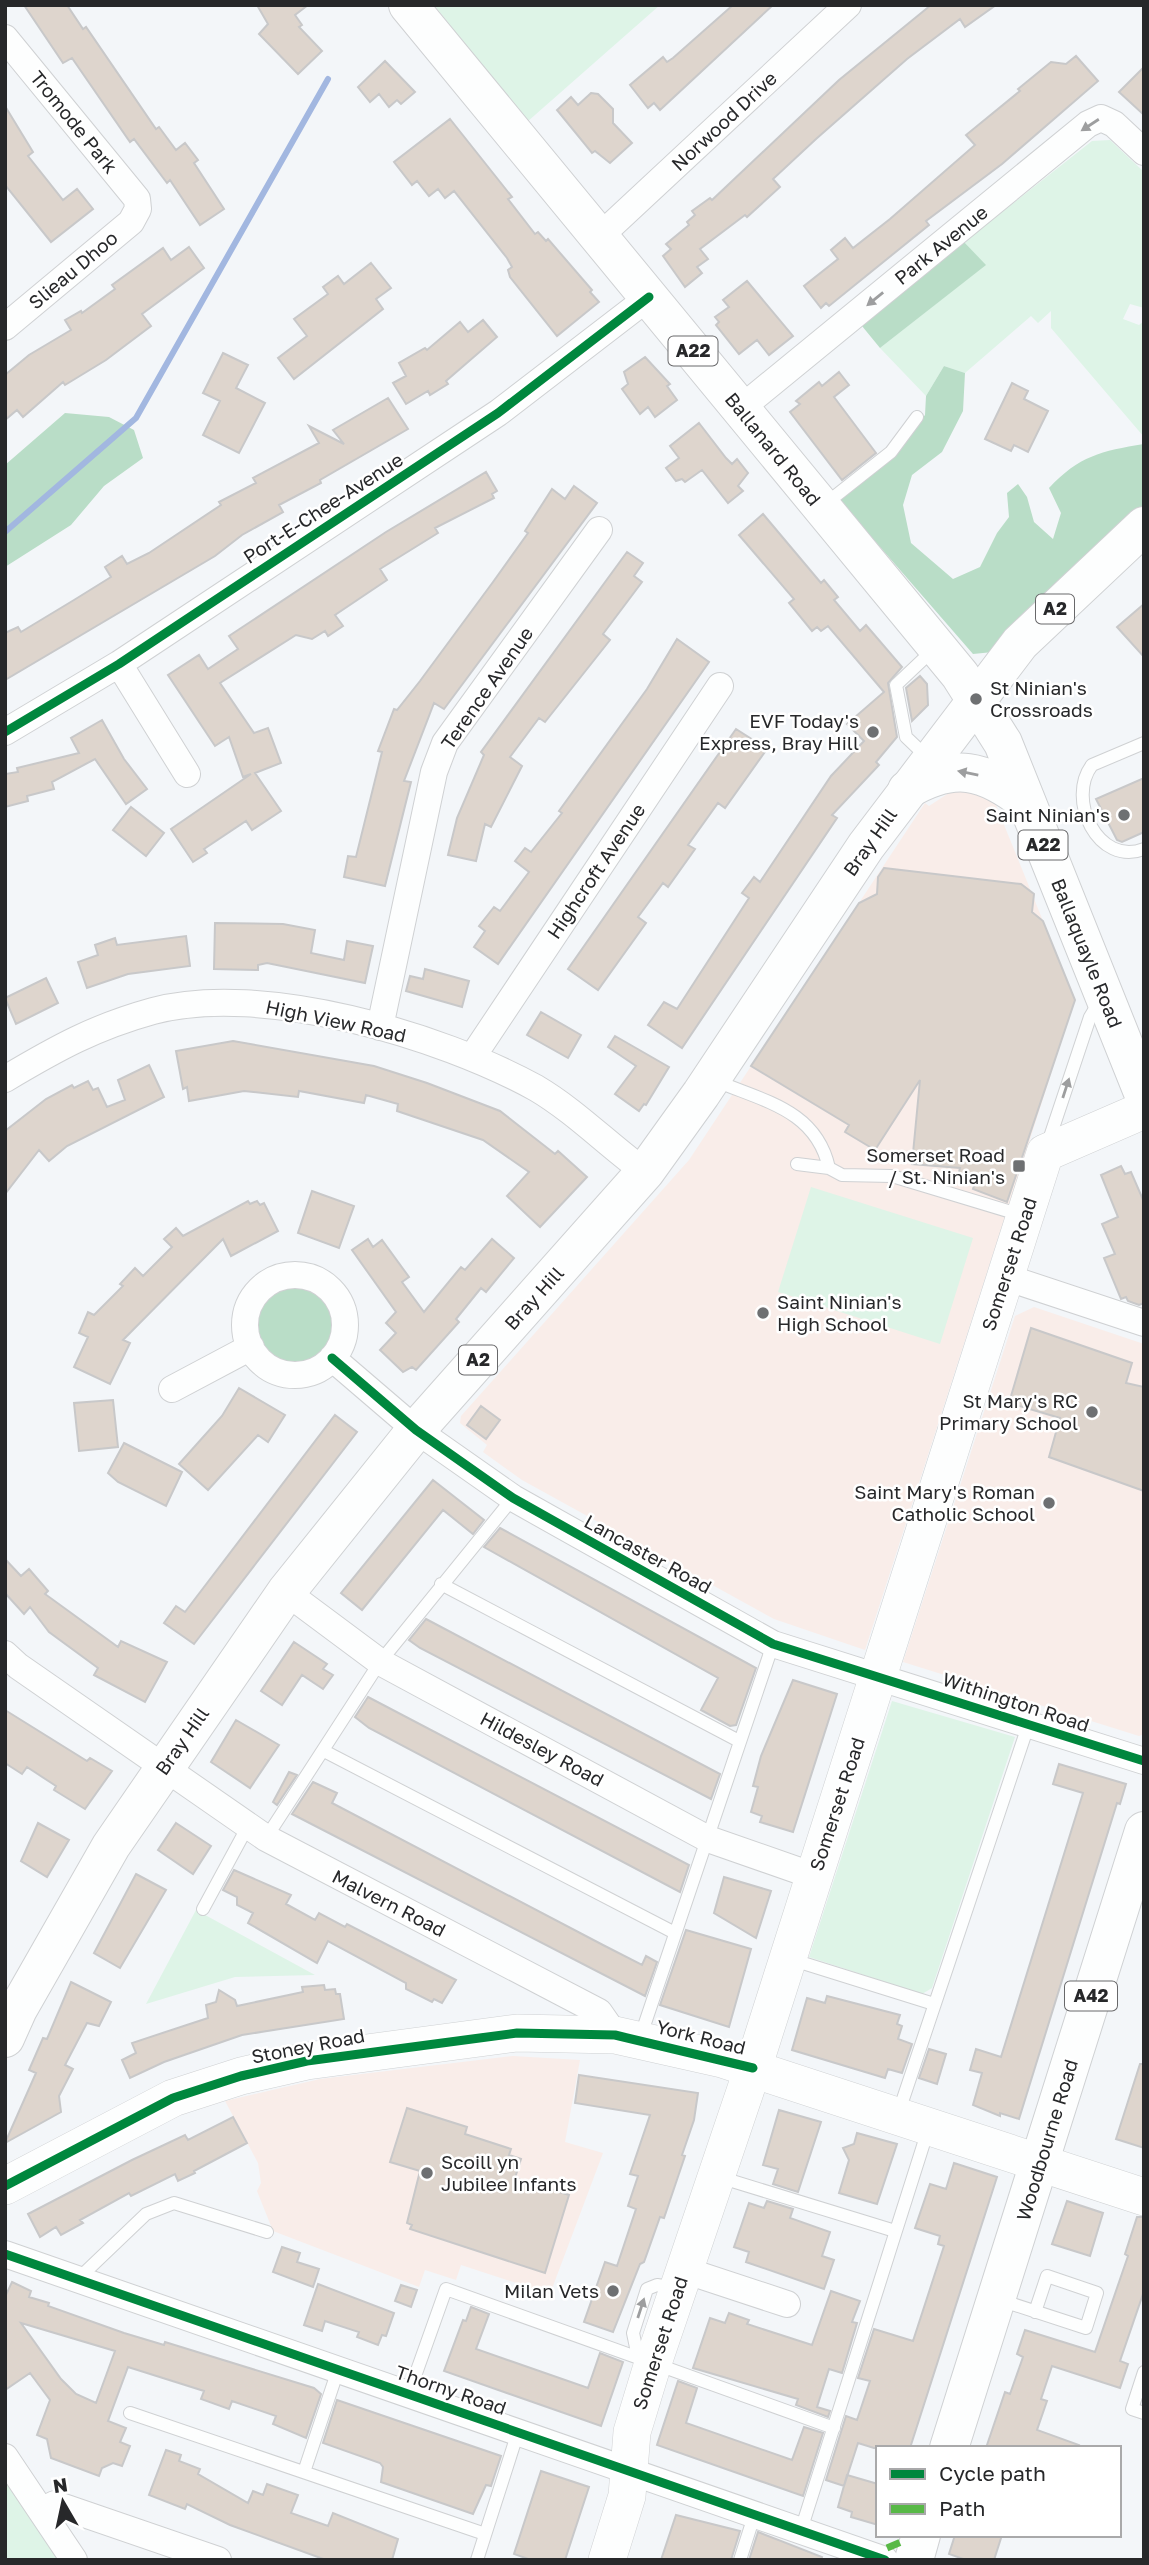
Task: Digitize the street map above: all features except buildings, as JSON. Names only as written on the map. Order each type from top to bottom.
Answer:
[{"type":"main road","name":"Ballanard Road","points":[[408,5],[937,647],[976,699]]},
{"type":"main road","name":"A2","points":[[976,699],[1020,643],[1144,527]]},
{"type":"main road","name":"Bray Hill","points":[[10,2016],[111,1846],[286,1592],[416,1430],[645,1172],[907,790],[976,699]]},
{"type":"main road","name":"Ballaquayle Road","points":[[976,699],[1003,743],[1144,1095]]},
{"type":"main road","points":[[907,790],[940,774],[956,771],[977,774],[1006,786],[1026,802]]},
{"type":"main road","points":[[1045,1153],[1144,1110]]},
{"type":"main road","name":"Somerset Road","points":[[607,2560],[627,2496],[632,2432],[646,2360],[681,2279],[753,2068],[1045,1153]]},
{"type":"main road","name":"Woodbourne Road","points":[[950,2446],[1144,1831]]},
{"type":"main road","name":"Stoney Road","points":[[5,2186],[173,2098],[242,2076],[307,2061],[505,2035],[627,2037]]},
{"type":"main road","name":"York Road","points":[[627,2037],[753,2068],[1144,2197]]},
{"type":"main road","points":[[914,2560],[920,2537]]},
{"type":"street","name":"Norwood Drive","points":[[599,237],[848,5]]},
{"type":"street","name":"Tromode Park","points":[[5,38],[137,198],[138,209]]},
{"type":"street","name":"Park Avenue","points":[[740,409],[1088,124],[1101,118],[1114,124],[1144,152]]},
{"type":"street","name":"Slieau Dhoo","points":[[5,327],[131,222],[138,209]]},
{"type":"street","name":"Port-E-Chee-Avenue","points":[[5,732],[119,664],[498,413],[649,298]]},
{"type":"street","name":"Terence Avenue","points":[[380,1027],[434,772],[445,743],[599,530]]},
{"type":"street","points":[[119,664],[187,774]]},
{"type":"street","name":"Highcroft Avenue","points":[[473,1056],[720,686]]},
{"type":"street","name":"High View Road","points":[[5,1079],[85,1032],[155,1011],[188,1005],[254,1004],[380,1027],[473,1056],[538,1090],[645,1172]]},
{"type":"street","points":[[295,1275],[323,1283],[341,1304],[345,1332],[332,1358],[320,1368],[305,1374],[273,1370],[260,1360],[251,1348],[246,1319],[257,1293],[267,1283],[295,1275]]},
{"type":"street","points":[[1005,1278],[1144,1323]]},
{"type":"street","points":[[172,1389],[251,1348]]},
{"type":"street","name":"Lancaster Road","points":[[332,1358],[416,1430],[513,1499],[773,1644],[878,1676]]},
{"type":"street","name":"Hildesley Road","points":[[286,1592],[380,1662],[708,1839],[814,1875]]},
{"type":"street","points":[[5,1654],[18,1666],[164,1766]]},
{"type":"street","name":"Withington Road","points":[[878,1676],[1144,1761]]},
{"type":"street","name":"Malvern Road","points":[[164,1766],[257,1832],[599,2012],[627,2037]]},
{"type":"street","name":"Thorny Road","points":[[5,2254],[885,2560]]},
{"type":"street","points":[[681,2279],[787,2304]]},
{"type":"street","points":[[5,2457],[74,2560]]},
{"type":"street","points":[[43,2510],[55,2504],[218,2560]]},
{"type":"lane","points":[[821,508],[891,452],[917,417]]},
{"type":"lane","points":[[929,759],[906,737],[896,685],[937,647]]},
{"type":"lane","points":[[1144,743],[1092,765],[1083,785],[1083,803],[1097,835],[1111,848],[1123,853],[1144,849]]},
{"type":"lane","points":[[1045,1153],[1090,1017],[1104,994]]},
{"type":"lane","points":[[711,1079],[779,1105],[815,1133],[829,1168]]},
{"type":"lane","points":[[797,1164],[829,1168],[842,1175],[892,1176],[1024,1216]]},
{"type":"lane","points":[[203,1909],[257,1832],[324,1751],[380,1662],[513,1499]]},
{"type":"lane","points":[[441,1584],[738,1741]]},
{"type":"lane","points":[[627,2037],[675,1933],[773,1644]]},
{"type":"lane","points":[[801,2530],[895,2231],[934,2004],[1029,1723]]},
{"type":"lane","points":[[324,1751],[675,1933]]},
{"type":"lane","points":[[787,1958],[934,2004]]},
{"type":"lane","points":[[715,2176],[895,2231]]},
{"type":"lane","points":[[78,2279],[146,2214],[158,2207],[174,2203],[267,2232]]},
{"type":"lane","points":[[996,2299],[1035,2312],[1086,2328],[1097,2292],[1047,2276],[1035,2312]]},
{"type":"lane","points":[[408,2393],[446,2289],[834,2428]]},
{"type":"lane","points":[[304,2472],[338,2370]]},
{"type":"lane","points":[[1144,2372],[1132,2409],[1144,2413]]},
{"type":"lane","points":[[130,2413],[485,2534]]},
{"type":"lane","points":[[477,2560],[518,2432]]},
{"type":"lane","points":[[740,2560],[755,2513]]},
{"type":"shaded area","name":"Saint Ninian's High School","points":[[952,791],[984,791],[996,805],[1075,1000],[865,1650],[774,1619],[522,1480],[483,1452],[487,1445],[460,1423],[461,1416],[689,1160],[925,803],[929,806]]},
{"type":"shaded area","name":"Saint Mary's Roman Catholic School","points":[[1034,1307],[1144,1344],[1144,1734],[1139,1736],[903,1662],[1015,1316]]},
{"type":"shaded area","name":"Scoill yn Jubilee Infants","points":[[513,2056],[580,2060],[565,2142],[603,2153],[550,2294],[461,2265],[456,2280],[425,2270],[419,2287],[273,2231],[257,2191],[261,2183],[258,2163],[225,2101],[320,2079]]},
{"type":"green space","points":[[434,5],[660,5],[527,122]]},
{"type":"green space","points":[[1110,140],[1144,172],[1144,308],[1130,304],[1123,319],[1139,325],[1144,321],[1144,437],[1051,328],[1051,311],[1038,323],[1031,316],[965,373],[944,366],[926,396],[880,348],[985,265],[964,242],[1092,141]]},
{"type":"green space","points":[[964,242],[986,265],[880,348],[862,326]]},
{"type":"green space","points":[[944,366],[965,373],[963,411],[942,452],[912,475],[903,505],[911,543],[953,579],[980,567],[997,533],[1009,517],[1007,493],[1018,484],[1027,497],[1034,522],[1053,539],[1061,513],[1049,488],[1081,462],[1115,449],[1144,444],[1144,509],[993,652],[973,654],[841,502],[841,495],[925,415],[926,396]]},
{"type":"green space","points":[[65,413],[109,417],[134,430],[143,458],[104,486],[71,525],[5,567],[5,465]]},
{"type":"green space","points":[[811,1187],[973,1238],[940,1344],[778,1292]]},
{"type":"green space","points":[[286,1285],[302,1285],[323,1296],[334,1317],[334,1333],[323,1354],[302,1365],[286,1365],[272,1359],[260,1347],[254,1333],[254,1317],[260,1303],[272,1291]]},
{"type":"green space","points":[[892,1701],[1015,1737],[932,1988],[922,1994],[809,1957]]},
{"type":"green space","points":[[196,1910],[315,1975],[235,1977],[146,2004]]},
{"type":"green space","points":[[5,2477],[62,2560],[5,2560]]},
{"type":"waterway","points":[[5,532],[136,418],[328,79]]},
{"type":"marked path","points":[[887,2548],[901,2542]]},
{"type":"cycle path","points":[[5,732],[119,664],[498,413],[649,297]]},
{"type":"cycle path","points":[[332,1358],[416,1430],[513,1498],[773,1644],[1144,1761]]},
{"type":"cycle path","points":[[5,2186],[173,2098],[241,2076],[307,2061],[517,2033],[615,2035],[753,2068]]},
{"type":"cycle path","points":[[5,2254],[885,2560]]},
{"type":"place","name":"St Ninian's Crossroads","points":[[976,699]]},
{"type":"place","name":"EVF Today's Express, Bray Hill","points":[[873,732]]},
{"type":"place","name":"Saint Ninian's","points":[[1124,815]]},
{"type":"place","name":"Somerset Road / St. Ninian's","points":[[1019,1166]]},
{"type":"place","name":"Saint Ninian's High School","points":[[763,1313]]},
{"type":"place","name":"St Mary's RC Primary School","points":[[1092,1412]]},
{"type":"place","name":"Saint Mary's Roman Catholic School","points":[[1049,1503]]},
{"type":"place","name":"Scoill yn Jubilee Infants","points":[[427,2173]]},
{"type":"place","name":"Milan Vets","points":[[613,2291]]}]
